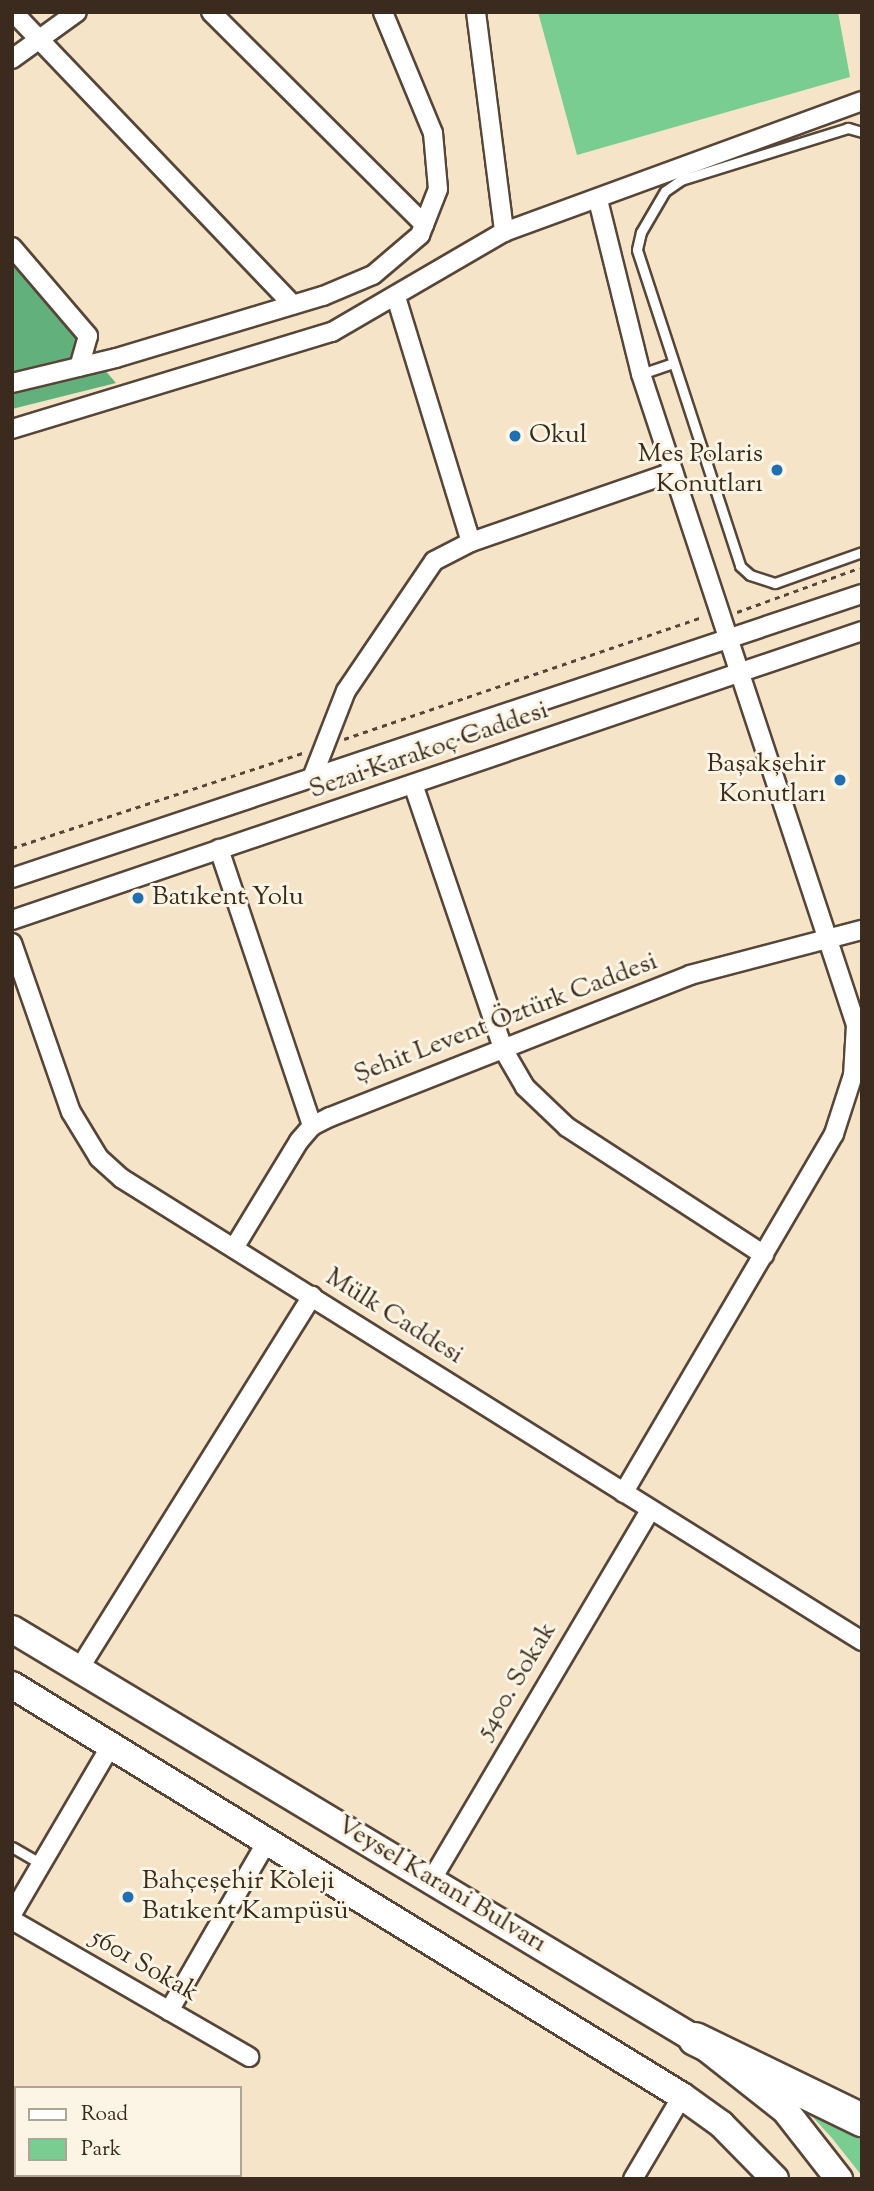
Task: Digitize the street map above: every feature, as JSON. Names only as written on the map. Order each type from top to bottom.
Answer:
[{"type":"highway","points":[[695,2039],[741,2058],[862,2120]]},
{"type":"main road","name":"Veysel Karani Bulvarı","points":[[12,1629],[695,2039],[785,2110],[839,2179]]},
{"type":"main road","name":"Veysel Karani Bulvarı","points":[[12,1685],[682,2096],[721,2124],[775,2179]]},
{"type":"street","points":[[13,12],[293,305]]},
{"type":"street","points":[[12,59],[77,12]]},
{"type":"street","points":[[211,12],[424,224]]},
{"type":"street","points":[[16,383],[293,305],[373,275],[419,235],[438,189],[433,133],[383,12]]},
{"type":"street","points":[[476,12],[504,232]]},
{"type":"street","points":[[12,429],[304,342],[396,297],[465,251],[504,232],[598,200],[665,170],[862,101]]},
{"type":"street","points":[[598,200],[642,374],[856,1025],[853,1075],[834,1135],[623,1493]]},
{"type":"street","points":[[12,247],[88,336],[79,367]]},
{"type":"street","points":[[396,297],[471,542]]},
{"type":"street","points":[[312,778],[346,691],[422,574],[434,561],[471,542],[673,472]]},
{"type":"street","points":[[12,878],[862,594]]},
{"type":"street","name":"Sezai Karakoç Caddesi","points":[[12,920],[219,849],[414,787],[739,671],[862,631]]},
{"type":"street","points":[[414,787],[503,1049],[524,1087],[567,1127],[764,1255]]},
{"type":"street","points":[[219,849],[312,1126],[234,1248]]},
{"type":"street","name":"Şehit Levent Öztürk Caddesi","points":[[312,1126],[690,975],[862,930]]},
{"type":"street","name":"Mülk Caddesi","points":[[12,943],[71,1112],[99,1158],[121,1178],[862,1641]]},
{"type":"street","points":[[79,1669],[312,1296]]},
{"type":"street","name":"5400. Sokak","points":[[432,1879],[650,1511]]},
{"type":"street","points":[[12,1914],[111,1745]]},
{"type":"street","points":[[169,2011],[267,1841]]},
{"type":"street","name":"5601 Sokak","points":[[12,1920],[249,2057]]},
{"type":"street","points":[[633,2179],[682,2096]]},
{"type":"lane","points":[[862,132],[848,128],[681,180],[665,191],[641,232],[637,250],[740,566],[750,575],[775,583],[862,552]]},
{"type":"lane","points":[[642,374],[673,363]]},
{"type":"lane","points":[[12,1847],[41,1864]]},
{"type":"path","points":[[742,611],[862,567]]},
{"type":"path","points":[[351,737],[696,618]]},
{"type":"path","points":[[12,848],[282,759]]},
{"type":"green space","points":[[538,12],[838,12],[850,77],[577,155]]},
{"type":"green space","points":[[12,263],[116,383],[12,409]]},
{"type":"green space","points":[[798,2101],[862,2135],[862,2176],[832,2138]]},
{"type":"place","name":"Okul","points":[[515,436]]},
{"type":"place","name":"Mes Polaris Konutları","points":[[777,470]]},
{"type":"place","name":"Başakşehir Konutları","points":[[840,780]]},
{"type":"place","name":"Batıkent Yolu","points":[[138,898]]},
{"type":"place","name":"Bahçeşehir Koleji Batıkent Kampüsü","points":[[128,1897]]}]
